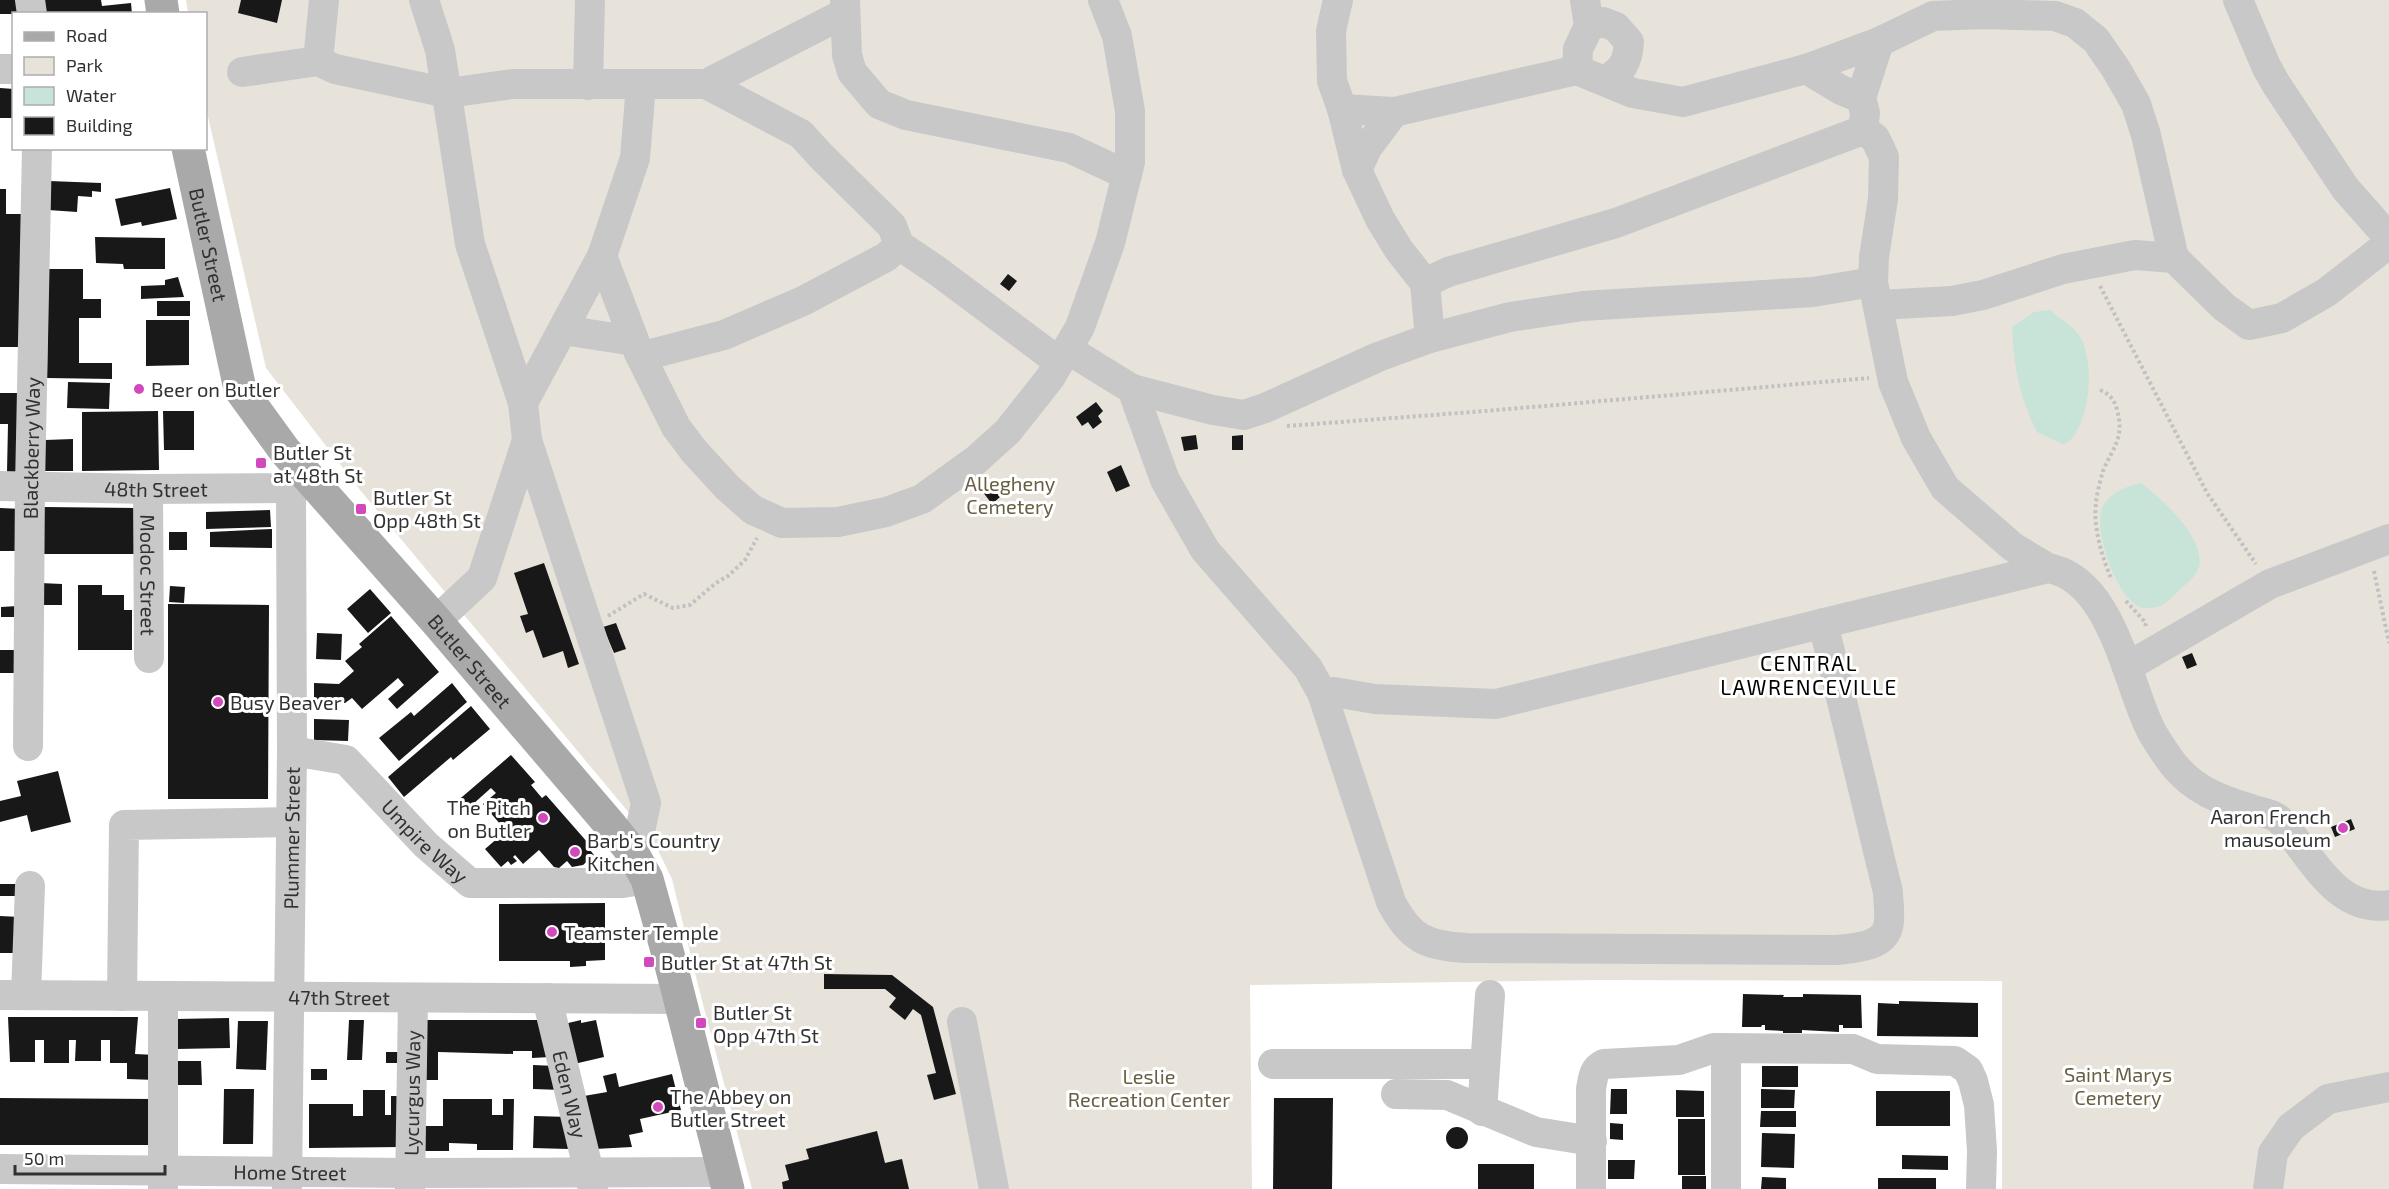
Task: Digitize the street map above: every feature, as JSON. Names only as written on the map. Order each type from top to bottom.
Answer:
[{"type":"main road","name":"Butler Street","points":[[189,150],[240,389],[285,451],[300,483],[436,621],[640,866],[679,999],[726,1180]]},
{"type":"street","points":[[318,61],[324,0]]},
{"type":"street","points":[[424,0],[440,50],[470,244],[523,404],[527,440],[646,803],[640,831],[640,866]]},
{"type":"street","points":[[588,85],[590,0]]},
{"type":"street","points":[[602,256],[636,347],[676,427],[694,451],[728,488],[753,510],[782,523],[838,522],[886,512],[922,500],[976,460],[1008,431],[1050,378],[1080,327],[1110,243],[1130,162],[1130,111],[1117,36],[1102,0]]},
{"type":"street","points":[[1338,0],[1331,31],[1332,81],[1342,109],[1357,170],[1385,227],[1399,250],[1425,283],[1430,338]]},
{"type":"street","points":[[1342,109],[1394,112],[1576,70],[1633,93],[1683,102],[1806,69],[1879,42],[1933,16],[1960,7],[2055,16],[2076,23],[2096,40],[2136,104],[2146,135],[2174,258],[2224,307],[2249,325],[2282,318],[2327,292],[2382,249],[2388,236],[2345,188],[2276,84],[2238,0]]},
{"type":"street","points":[[242,72],[318,61],[335,69],[448,93],[512,84],[641,86],[706,84],[845,6],[847,55],[852,72],[879,104],[906,115],[1070,148],[1127,176]]},
{"type":"street","points":[[1576,70],[1578,50],[1587,13],[1616,27],[1629,42],[1628,58],[1622,69],[1604,80]]},
{"type":"street","points":[[1863,130],[1865,113],[1861,98],[1879,42]]},
{"type":"street","points":[[1806,69],[1841,90],[1861,98]]},
{"type":"street","points":[[706,84],[801,134],[892,226],[899,245],[1063,356],[1132,390],[1244,415],[1265,408],[1378,357],[1430,338],[1510,317],[1583,306],[1814,292],[1876,294],[1952,301],[1983,295],[2063,269],[2135,255],[2174,258]]},
{"type":"street","points":[[523,404],[602,256],[635,158],[641,86]]},
{"type":"street","points":[[1357,170],[1367,148],[1394,112]]},
{"type":"street","points":[[1425,283],[1448,272],[1616,223],[1863,130]]},
{"type":"street","points":[[1863,130],[1875,138],[1884,157],[1883,199],[1874,257],[1876,294],[1893,382],[1916,438],[1945,488],[2013,547],[2048,568],[2062,571],[2098,606],[2115,633],[2149,727],[2173,764],[2193,785],[2207,794],[2277,818],[2339,892],[2357,902],[2378,907],[2389,905]]},
{"type":"street","name":"Blackberry Way","points":[[28,746],[30,486],[37,150]]},
{"type":"street","points":[[563,330],[636,347],[651,354],[724,335],[803,301],[886,257],[899,245]]},
{"type":"street","points":[[1132,390],[1164,480],[1205,550],[1308,668],[1322,693],[1391,902],[1401,921],[1414,935],[1431,944],[1445,947],[1479,948],[1856,948],[1877,941],[1888,927],[1888,892],[1823,623]]},
{"type":"street","points":[[436,621],[482,578],[527,440]]},
{"type":"street","name":"48th Street","points":[[0,486],[148,489],[300,483]]},
{"type":"street","name":"Plummer Street","points":[[287,1180],[292,751],[300,483]]},
{"type":"street","name":"Modoc Street","points":[[148,489],[149,658]]},
{"type":"street","points":[[2127,667],[2270,584],[2379,543]]},
{"type":"street","points":[[1322,693],[1334,692],[1375,699],[1496,704],[2048,568]]},
{"type":"street","name":"Umpire Way","points":[[292,751],[346,760],[426,845],[470,883],[623,884],[640,866]]},
{"type":"street","points":[[122,996],[124,825],[291,822]]},
{"type":"street","points":[[13,995],[30,886]]},
{"type":"street","name":"47th Street","points":[[13,995],[679,999]]},
{"type":"street","points":[[1482,1111],[1490,995]]},
{"type":"street","points":[[163,997],[165,1153],[163,1180]]},
{"type":"street","name":"Lycurgus Way","points":[[410,1181],[413,998]]},
{"type":"street","name":"Eden Way","points":[[547,998],[591,1181]]},
{"type":"street","points":[[962,1022],[994,1189]]},
{"type":"street","points":[[1591,1189],[1591,1089],[1594,1072],[1604,1064],[1679,1060],[1714,1047],[1853,1049],[1878,1059],[1955,1062],[1968,1070],[1974,1081],[1982,1151],[1981,1189]]},
{"type":"street","points":[[1273,1064],[1485,1064]]},
{"type":"street","points":[[1725,1065],[1726,1189]]},
{"type":"street","points":[[2268,1189],[2273,1153],[2291,1127],[2328,1099],[2389,1087]]},
{"type":"street","points":[[1396,1094],[1447,1095],[1536,1132],[1592,1141]]},
{"type":"street","name":"Home Street","points":[[0,1169],[163,1180],[726,1180]]},
{"type":"path","points":[[2089,264],[2207,493],[2270,584]]},
{"type":"path","points":[[1265,408],[1281,425],[1290,426],[1880,377],[1893,382]]},
{"type":"path","points":[[2100,390],[2109,395],[2115,403],[2121,429],[2117,444],[2103,472],[2095,505],[2105,565],[2116,588]]},
{"type":"path","points":[[615,613],[644,594],[674,608],[690,605],[729,576],[745,560],[766,516]]},
{"type":"path","points":[[2379,543],[2389,643]]},
{"type":"path","points":[[2121,595],[2146,622],[2144,630]]},
{"type":"green space","name":"Allegheny Cemetery","points":[[186,0],[2389,0],[2389,1189],[2002,1189],[2002,981],[1598,980],[1250,985],[1252,1189],[752,1189],[672,879],[655,844],[360,490],[266,368],[207,112],[207,12],[188,12]]},
{"type":"water","points":[[2050,310],[2075,330],[2082,341],[2089,373],[2085,408],[2080,424],[2073,437],[2064,445],[2037,432],[2018,381],[2014,356],[2012,327],[2034,312]]},
{"type":"water","points":[[2141,483],[2180,520],[2196,544],[2199,556],[2199,567],[2192,579],[2172,598],[2160,606],[2149,608],[2138,606],[2122,590],[2104,548],[2100,521],[2103,505],[2111,496],[2129,486]]},
{"type":"building","points":[[0,0],[21,0],[24,12],[0,14]]},
{"type":"building","points":[[41,0],[101,0],[102,6],[131,3],[132,12],[42,12]]},
{"type":"building","points":[[241,0],[282,0],[277,23],[238,13]]},
{"type":"building","points":[[0,88],[12,89],[12,118],[0,118]]},
{"type":"building","points":[[49,181],[101,183],[101,192],[92,191],[92,197],[78,196],[77,212],[48,210]]},
{"type":"building","points":[[170,188],[177,219],[142,226],[141,222],[121,226],[115,199]]},
{"type":"building","points":[[0,189],[6,189],[6,214],[25,214],[23,347],[0,347]]},
{"type":"building","points":[[95,237],[165,238],[165,269],[124,269],[123,264],[96,263]]},
{"type":"building","points":[[48,269],[83,269],[83,299],[101,299],[101,318],[79,318],[79,363],[112,363],[112,379],[47,378]]},
{"type":"building","points":[[1008,274],[1017,281],[1009,291],[1000,284]]},
{"type":"building","points":[[178,277],[184,297],[141,299],[141,286],[165,285],[165,280]]},
{"type":"building","points":[[157,301],[190,301],[190,316],[157,316]]},
{"type":"building","points":[[146,320],[189,320],[189,365],[146,366]]},
{"type":"building","points":[[68,382],[110,383],[109,409],[67,408]]},
{"type":"building","points":[[0,393],[24,393],[22,472],[7,472],[8,424],[0,424]]},
{"type":"building","points":[[1096,402],[1103,411],[1098,416],[1102,422],[1093,429],[1088,422],[1082,426],[1076,417]]},
{"type":"building","points":[[158,411],[159,470],[82,471],[82,412]]},
{"type":"building","points":[[163,411],[194,411],[194,450],[164,450]]},
{"type":"building","points":[[1196,435],[1198,449],[1184,451],[1181,437]]},
{"type":"building","points":[[1243,435],[1243,450],[1232,450],[1232,436]]},
{"type":"building","points":[[73,439],[73,471],[45,471],[45,440]]},
{"type":"building","points":[[1121,465],[1130,486],[1116,492],[1107,472]]},
{"type":"building","points":[[990,484],[1000,497],[992,504],[982,491]]},
{"type":"building","points":[[44,507],[137,508],[137,554],[43,554]]},
{"type":"building","points":[[0,508],[22,509],[22,551],[0,551]]},
{"type":"building","points":[[270,510],[271,527],[206,529],[206,512]]},
{"type":"building","points":[[272,529],[272,548],[210,547],[210,532]]},
{"type":"building","points":[[169,532],[187,532],[187,550],[169,550]]},
{"type":"building","points":[[544,563],[579,664],[568,668],[563,651],[543,658],[533,630],[526,633],[520,616],[528,614],[514,573]]},
{"type":"building","points":[[40,583],[62,584],[62,605],[40,605]]},
{"type":"building","points":[[78,585],[102,585],[102,595],[124,595],[124,610],[132,610],[132,650],[78,650]]},
{"type":"building","points":[[170,586],[185,587],[184,603],[169,602]]},
{"type":"building","points":[[370,589],[391,613],[368,633],[347,609]]},
{"type":"building","name":"Busy Beaver","points":[[168,604],[269,605],[268,799],[168,799]]},
{"type":"building","points":[[18,606],[18,617],[1,617],[1,607]]},
{"type":"building","points":[[391,616],[439,672],[397,709],[388,699],[404,685],[398,678],[362,709],[352,698],[345,703],[314,703],[314,683],[339,684],[354,671],[345,661],[362,647],[359,644]]},
{"type":"building","points":[[616,623],[626,649],[614,653],[603,627]]},
{"type":"building","points":[[317,633],[342,634],[341,660],[316,659]]},
{"type":"building","points":[[0,650],[15,650],[15,673],[0,673]]},
{"type":"building","points":[[2192,653],[2197,665],[2187,669],[2182,657]]},
{"type":"building","points":[[452,683],[467,702],[399,761],[379,738],[411,712],[414,716]]},
{"type":"building","points":[[471,706],[490,729],[453,760],[451,757],[404,797],[388,777]]},
{"type":"building","points":[[314,719],[349,720],[348,741],[314,740]]},
{"type":"building","points":[[511,755],[535,782],[531,785],[542,798],[546,795],[588,843],[586,845],[594,855],[583,865],[572,867],[567,861],[559,868],[554,867],[539,850],[523,864],[515,855],[513,857],[517,861],[511,865],[508,861],[501,867],[485,849],[506,831],[483,804],[496,793],[491,788],[463,813],[455,803]]},
{"type":"building","points":[[58,771],[71,822],[31,832],[27,815],[0,822],[0,801],[21,796],[17,781]]},
{"type":"building","name":"Aaron French mausoleum","points":[[2351,819],[2355,829],[2335,837],[2331,827]]},
{"type":"building","points":[[0,884],[20,884],[20,896],[0,896]]},
{"type":"building","name":"Teamster Temple","points":[[605,903],[605,960],[586,961],[586,966],[570,967],[570,961],[499,961],[499,904]]},
{"type":"building","points":[[0,916],[20,917],[20,953],[0,953]]},
{"type":"building","points":[[824,974],[892,975],[933,1007],[956,1094],[934,1100],[927,1075],[936,1073],[921,1015],[913,1009],[905,1020],[889,1007],[896,998],[885,989],[824,989]]},
{"type":"building","points":[[1743,994],[1784,995],[1783,997],[1803,997],[1803,994],[1861,995],[1862,1028],[1843,1028],[1843,1025],[1839,1025],[1839,1032],[1802,1030],[1802,1033],[1783,1033],[1783,1031],[1765,1030],[1765,1025],[1742,1027]]},
{"type":"building","points":[[1899,1001],[1978,1003],[1978,1037],[1877,1036],[1878,1003],[1899,1004]]},
{"type":"building","points":[[8,1017],[138,1017],[135,1054],[156,1055],[156,1080],[127,1079],[127,1063],[110,1063],[110,1040],[101,1040],[101,1061],[75,1061],[76,1040],[69,1040],[69,1063],[44,1063],[44,1040],[35,1040],[35,1062],[10,1062]]},
{"type":"building","points":[[229,1018],[230,1048],[176,1049],[175,1019]]},
{"type":"building","points":[[349,1020],[364,1020],[362,1060],[347,1060]]},
{"type":"building","points":[[419,1020],[547,1020],[550,1057],[532,1058],[532,1051],[513,1051],[513,1054],[438,1052],[438,1080],[424,1080]]},
{"type":"building","points":[[581,1020],[581,1023],[596,1020],[604,1057],[574,1064],[564,1024]]},
{"type":"building","points":[[238,1021],[268,1021],[266,1070],[236,1069]]},
{"type":"building","points":[[386,1052],[404,1052],[404,1063],[386,1063]]},
{"type":"building","points":[[174,1061],[201,1061],[202,1085],[174,1085]]},
{"type":"building","points":[[533,1065],[556,1066],[562,1090],[533,1089]]},
{"type":"building","points":[[1762,1066],[1798,1066],[1798,1087],[1762,1087]]},
{"type":"building","points":[[311,1069],[327,1069],[327,1080],[311,1080]]},
{"type":"building","points":[[616,1073],[619,1087],[672,1074],[681,1110],[640,1119],[643,1132],[629,1135],[632,1147],[595,1149],[584,1096],[607,1092],[603,1076]]},
{"type":"building","points":[[224,1089],[254,1089],[253,1144],[223,1144]]},
{"type":"building","points":[[1611,1089],[1627,1089],[1627,1114],[1610,1114]]},
{"type":"building","points":[[1761,1089],[1795,1090],[1794,1108],[1761,1108]]},
{"type":"building","points":[[363,1090],[385,1090],[385,1115],[391,1115],[391,1096],[402,1096],[403,1147],[309,1148],[309,1104],[353,1104],[353,1116],[363,1116]]},
{"type":"building","points":[[1676,1090],[1704,1091],[1704,1117],[1676,1117]]},
{"type":"building","points":[[1876,1091],[1950,1091],[1950,1126],[1876,1126]]},
{"type":"building","points":[[0,1098],[156,1099],[156,1145],[0,1145]]},
{"type":"building","points":[[1274,1098],[1333,1098],[1332,1189],[1273,1189]]},
{"type":"building","points":[[443,1099],[492,1099],[492,1115],[503,1115],[503,1099],[514,1099],[513,1150],[477,1150],[477,1144],[449,1143],[449,1151],[418,1151],[418,1126],[443,1126]]},
{"type":"building","points":[[1761,1111],[1796,1111],[1796,1127],[1760,1127]]},
{"type":"building","points":[[534,1116],[569,1117],[568,1149],[533,1148]]},
{"type":"building","points":[[1678,1119],[1705,1119],[1705,1175],[1678,1175]]},
{"type":"building","points":[[1610,1123],[1623,1124],[1623,1140],[1610,1139]]},
{"type":"building","points":[[1453,1127],[1461,1127],[1468,1134],[1468,1142],[1461,1149],[1453,1149],[1446,1142],[1446,1134]]},
{"type":"building","points":[[877,1131],[885,1163],[902,1159],[909,1189],[783,1189],[782,1182],[789,1180],[785,1165],[809,1159],[806,1149]]},
{"type":"building","points":[[1762,1133],[1795,1134],[1794,1168],[1761,1167]]},
{"type":"building","points":[[1902,1155],[1948,1156],[1948,1170],[1902,1169]]},
{"type":"building","points":[[1608,1160],[1635,1160],[1634,1179],[1608,1179]]},
{"type":"building","points":[[1478,1164],[1534,1164],[1534,1189],[1478,1189]]},
{"type":"building","points":[[1682,1176],[1706,1176],[1706,1189],[1682,1189]]},
{"type":"building","points":[[1762,1177],[1786,1178],[1786,1189],[1761,1189]]},
{"type":"building","points":[[1878,1178],[1936,1178],[1936,1189],[1878,1189]]},
{"type":"place","name":"Beer on Butler","points":[[139,389]]},
{"type":"place","name":"Butler St at 48th St","points":[[261,463]]},
{"type":"place","name":"Butler St Opp 48th St","points":[[361,509]]},
{"type":"place","name":"Busy Beaver","points":[[218,702]]},
{"type":"place","name":"The Pitch on Butler","points":[[543,818]]},
{"type":"place","name":"Aaron French mausoleum","points":[[2343,828]]},
{"type":"place","name":"Barb's Country Kitchen","points":[[575,852]]},
{"type":"place","name":"Teamster Temple","points":[[552,932]]},
{"type":"place","name":"Butler St at 47th St","points":[[649,962]]},
{"type":"place","name":"Butler St Opp 47th St","points":[[701,1023]]},
{"type":"place","name":"The Abbey on Butler Street","points":[[658,1107]]},
{"type":"district","name":"CENTRAL LAWRENCEVILLE","points":[[1809,674]]},
{"type":"park label","name":"Saint Marys Cemetery","points":[[2118,1086]]},
{"type":"park label","name":"Leslie Recreation Center","points":[[1149,1088]]}]
